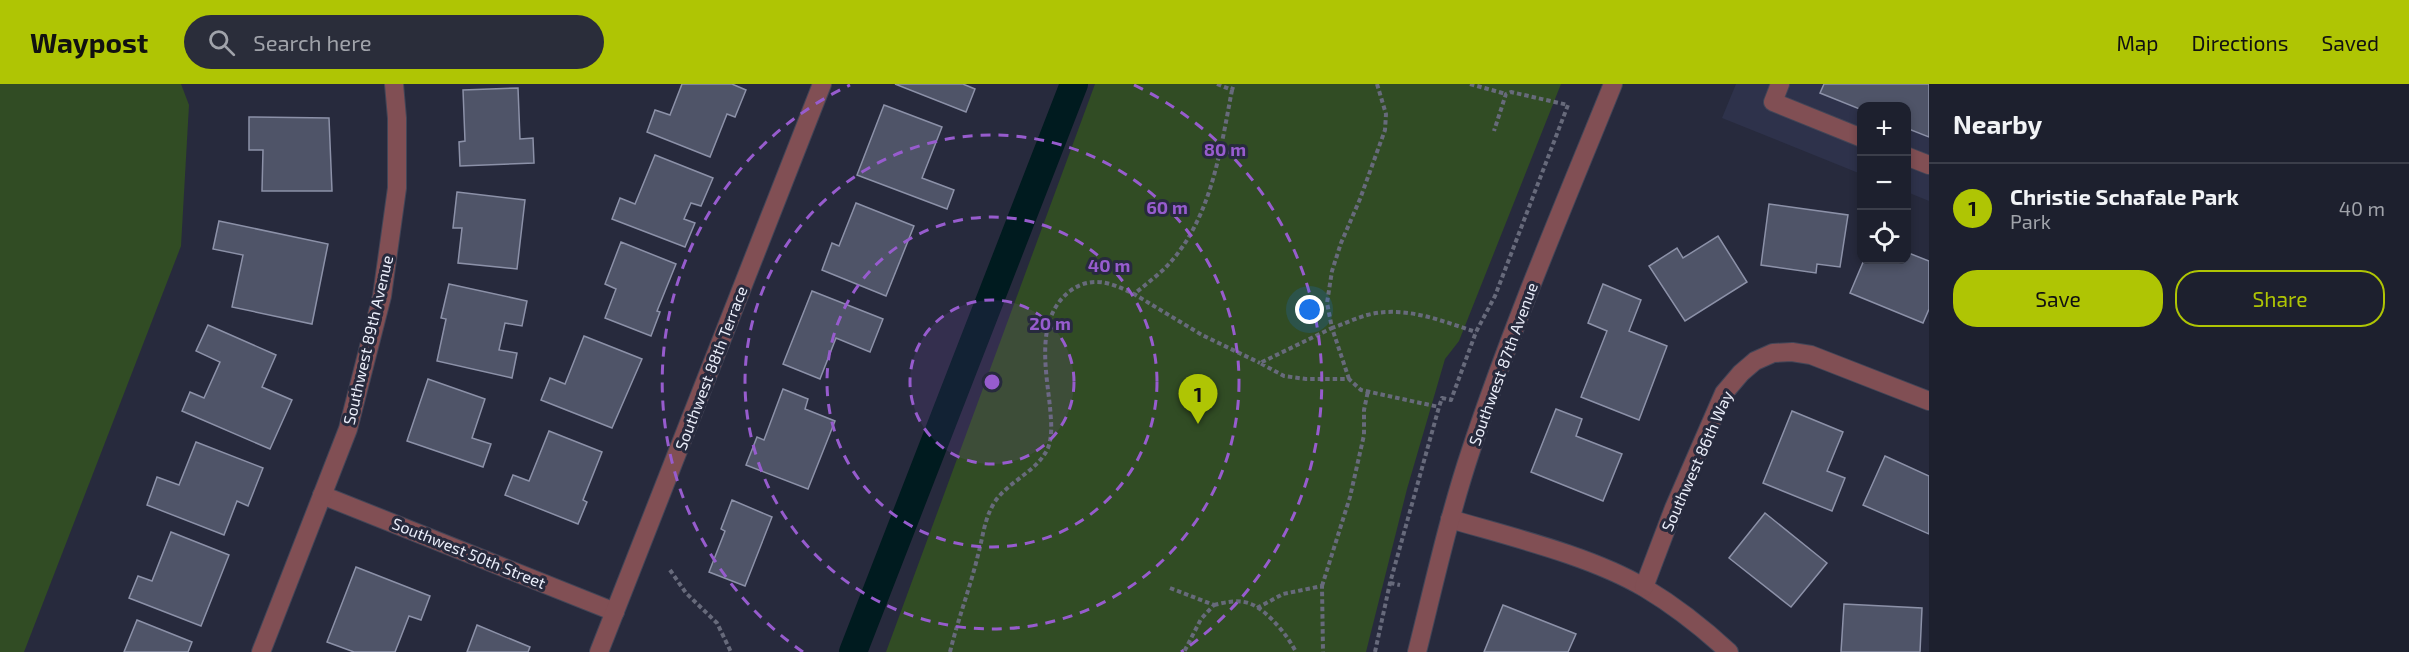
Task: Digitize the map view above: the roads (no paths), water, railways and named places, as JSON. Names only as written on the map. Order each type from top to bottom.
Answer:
[{"type":"street","name":"Southwest 89th Avenue","points":[[261,652],[348,429],[384,286],[397,188],[397,118],[394,84]]},
{"type":"street","name":"Southwest 88th Terrace","points":[[599,652],[822,84]]},
{"type":"street","name":"Southwest 87th Avenue","points":[[1417,652],[1450,519],[1472,449],[1525,305],[1613,84]]},
{"type":"street","points":[[1780,84],[1773,102],[1857,136]]},
{"type":"street","points":[[1911,158],[1929,165]]},
{"type":"street","name":"Southwest 86th Way","points":[[1644,587],[1674,508],[1724,393],[1755,361],[1773,353],[1792,352],[1811,355],[1929,401]]},
{"type":"street","name":"Southwest 50th Street","points":[[322,495],[615,612]]},
{"type":"street","points":[[1450,519],[1553,550],[1605,569],[1644,587],[1685,615],[1730,652]]},
{"type":"waterway","points":[[853,652],[1074,84]]},
{"type":"place","name":"Christie Schafale Park","points":[[1198,424]]}]
